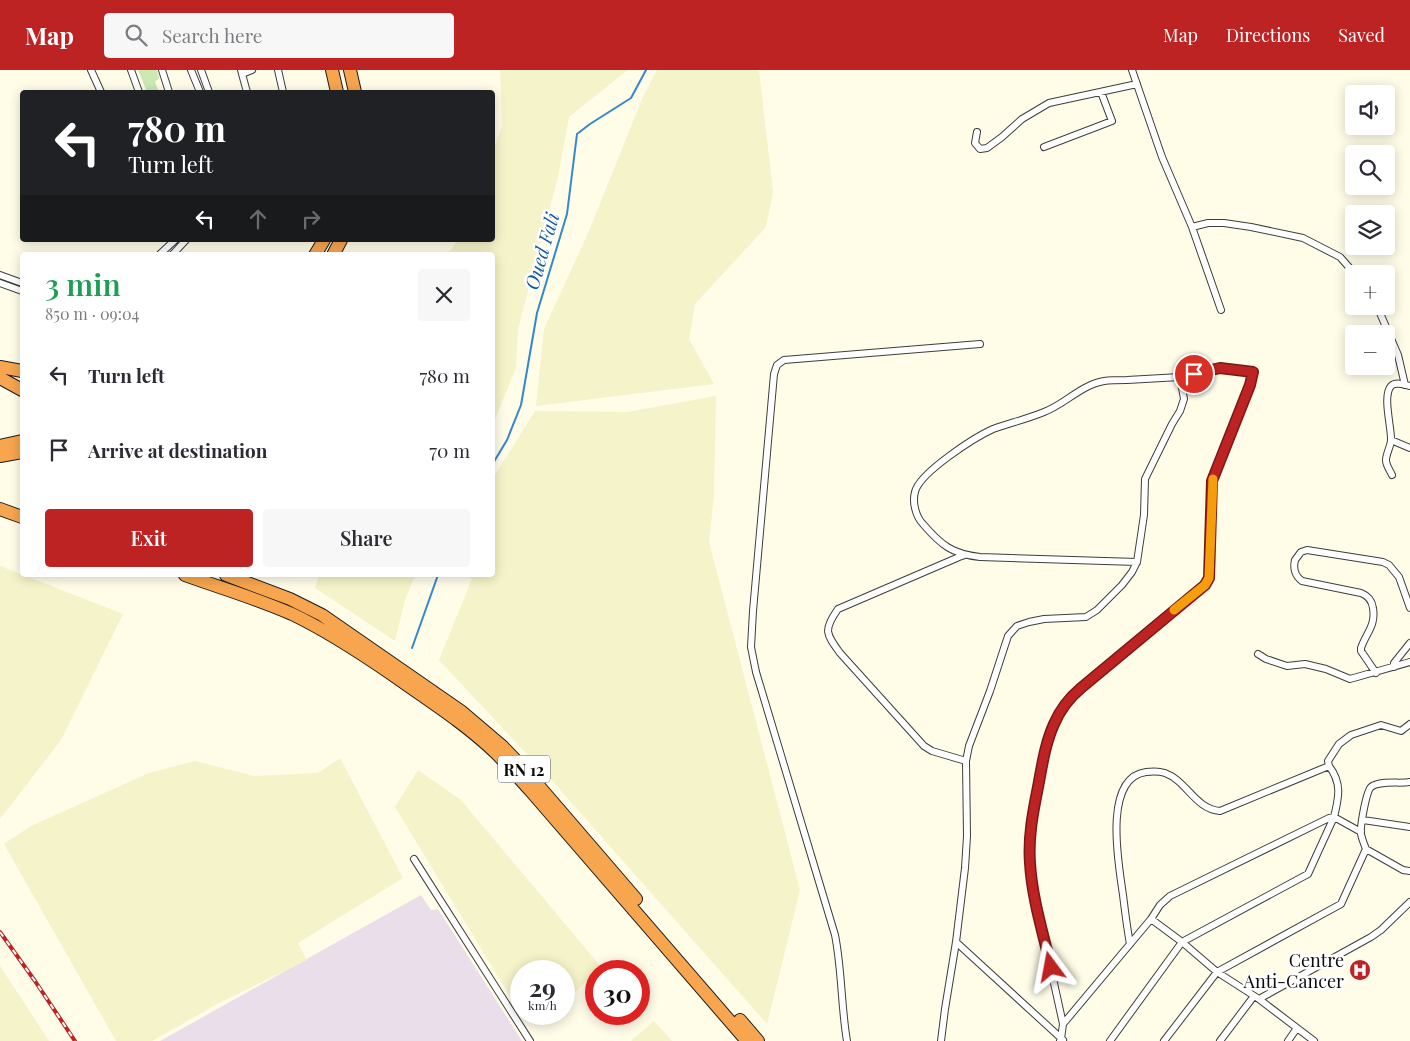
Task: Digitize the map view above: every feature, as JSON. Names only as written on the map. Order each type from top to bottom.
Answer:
[{"type":"highway","points":[[332,70],[337,90]]},
{"type":"highway","points":[[350,70],[355,90]]},
{"type":"highway","points":[[0,367],[20,371]]},
{"type":"highway","points":[[0,378],[20,389]]},
{"type":"highway","points":[[0,387],[20,398]]},
{"type":"highway","points":[[0,446],[20,441]]},
{"type":"highway","points":[[0,456],[20,452]]},
{"type":"highway","points":[[0,509],[20,516]]},
{"type":"highway","name":"RN 12","points":[[191,577],[292,614],[331,634],[441,708],[496,753],[747,1041]]},
{"type":"highway","points":[[211,577],[292,610],[321,625],[331,634]]},
{"type":"highway","name":"RN 12","points":[[231,577],[290,599],[322,615],[462,712],[484,730],[525,770],[758,1041]]},
{"type":"street","points":[[91,70],[100,90]]},
{"type":"street","points":[[131,70],[138,90]]},
{"type":"street","points":[[162,70],[169,90]]},
{"type":"street","points":[[192,70],[199,90]]},
{"type":"street","points":[[201,70],[208,90]]},
{"type":"street","points":[[246,90],[242,72],[252,70]]},
{"type":"street","points":[[278,70],[283,90]]},
{"type":"street","points":[[1132,70],[1162,157],[1192,227],[1221,310]]},
{"type":"street","points":[[977,132],[975,143],[980,149],[987,148],[1022,119],[1049,104],[1137,84]]},
{"type":"street","points":[[1044,147],[1112,122],[1101,92]]},
{"type":"street","points":[[1192,227],[1208,223],[1224,223],[1303,238],[1340,257],[1347,265]]},
{"type":"street","points":[[162,252],[173,242]]},
{"type":"street","points":[[175,252],[184,242]]},
{"type":"street","points":[[0,275],[20,282]]},
{"type":"street","points":[[0,283],[20,290]]},
{"type":"street","points":[[1381,315],[1398,355],[1407,386]]},
{"type":"street","points":[[847,1041],[835,935],[756,672],[751,647],[774,374],[777,365],[784,360],[980,344]]},
{"type":"street","points":[[1062,1040],[1063,1024],[1034,892],[1030,863],[1029,834],[1047,743],[1054,724],[1068,700],[1205,585],[1209,578],[1212,481],[1250,385],[1253,372],[1220,368],[1180,377],[1104,381],[1090,386],[1044,412],[992,430],[952,454],[918,484],[914,493],[918,519],[946,547],[965,555],[1137,562]]},
{"type":"street","points":[[941,1041],[965,868],[967,836],[966,761],[969,746],[1008,636],[1017,626],[1028,622],[1044,619],[1086,617],[1098,610],[1132,572],[1137,562],[1144,515],[1146,479],[1180,411],[1184,399],[1180,377]]},
{"type":"street","points":[[1392,475],[1386,459],[1391,440],[1388,392],[1392,386],[1400,384],[1407,386]]},
{"type":"street","points":[[1391,440],[1410,448]]},
{"type":"street","points":[[1376,672],[1361,648],[1374,622],[1374,613],[1370,599],[1361,593],[1302,581],[1296,576],[1295,560],[1301,552],[1307,550],[1383,562],[1394,570],[1399,578],[1410,608]]},
{"type":"street","points":[[965,555],[958,556],[838,609],[829,622],[828,637],[840,653],[924,746],[932,751],[966,761]]},
{"type":"street","points":[[1394,667],[1394,663],[1410,643]]},
{"type":"street","points":[[1258,654],[1266,659],[1287,666],[1305,664],[1326,669],[1350,679],[1410,662]]},
{"type":"street","points":[[1110,1041],[1182,942],[1308,874],[1334,817],[1338,801],[1336,775],[1328,762],[1340,744],[1351,735],[1381,725],[1401,731],[1410,724]]},
{"type":"street","points":[[1130,944],[1118,859],[1116,829],[1118,812],[1128,782],[1141,773],[1152,771],[1169,775],[1208,808],[1220,811],[1329,766]]},
{"type":"street","points":[[1164,1041],[1217,972],[1341,904],[1366,849],[1361,832],[1367,793],[1371,787],[1394,782],[1410,782]]},
{"type":"street","points":[[1063,1024],[1151,919],[1160,905],[1170,896],[1330,818],[1334,817],[1361,832]]},
{"type":"street","points":[[1363,820],[1410,827]]},
{"type":"street","points":[[1366,849],[1403,870],[1410,871]]},
{"type":"street","points":[[414,859],[530,1041]]},
{"type":"street","points":[[1220,1041],[1256,998],[1371,937],[1410,902]]},
{"type":"street","points":[[1151,919],[1217,972],[1314,1041]]},
{"type":"street","points":[[956,942],[1062,1040]]},
{"type":"street","points":[[1288,1041],[1297,1028]]},
{"type":"shaded area","points":[[421,895],[431,910],[438,909],[510,1022],[510,1025],[522,1041],[160,1041]]},
{"type":"green space","points":[[138,70],[157,70],[159,78],[155,82],[158,90],[146,90]]},
{"type":"green space","points":[[500,70],[627,70],[569,117],[558,177],[518,329],[516,368],[495,419],[495,252],[449,252],[457,242],[495,242],[495,145],[502,126]]},
{"type":"green space","points":[[657,70],[759,70],[773,192],[766,227],[695,304],[689,339],[714,384],[536,406],[544,329],[589,231],[642,99]]},
{"type":"green space","points":[[716,396],[714,496],[709,542],[800,890],[767,1024],[555,784],[439,660],[472,579],[468,577],[495,577],[495,475],[535,411],[627,412]]},
{"type":"green space","points":[[0,566],[20,574],[20,577],[28,577],[123,614],[61,740],[0,819]]},
{"type":"green space","points":[[318,577],[414,577],[405,600],[395,641],[315,588]]},
{"type":"green space","points":[[340,758],[403,878],[298,943],[307,960],[219,1003],[152,1041],[116,1041],[4,844],[31,826],[149,773],[195,761],[254,776],[318,773]]},
{"type":"green space","points":[[418,770],[461,800],[595,960],[585,960],[585,982],[575,992],[575,960],[510,960],[510,996],[395,807]]},
{"type":"green space","points":[[0,966],[4,972],[49,1041],[0,1041]]},
{"type":"green space","points":[[654,1021],[672,1041],[631,1041]]},
{"type":"waterway","name":"Oued Fali","points":[[495,460],[507,440],[521,405],[537,313],[567,214],[577,134],[631,98],[646,70]]},
{"type":"waterway","name":"Oued Fali","points":[[412,648],[437,577]]},
{"type":"railway","points":[[0,932],[75,1041]]},
{"type":"slow traffic","points":[[1174,610],[1205,585],[1209,578],[1213,479]]},
{"type":"place","name":"Centre Anti-Cancer","points":[[1360,970]]},
{"type":"route","points":[[1051,967],[1034,892],[1029,834],[1041,768],[1054,724],[1068,700],[1205,585],[1209,578],[1212,481],[1250,385],[1253,372],[1220,368],[1194,374]]}]
